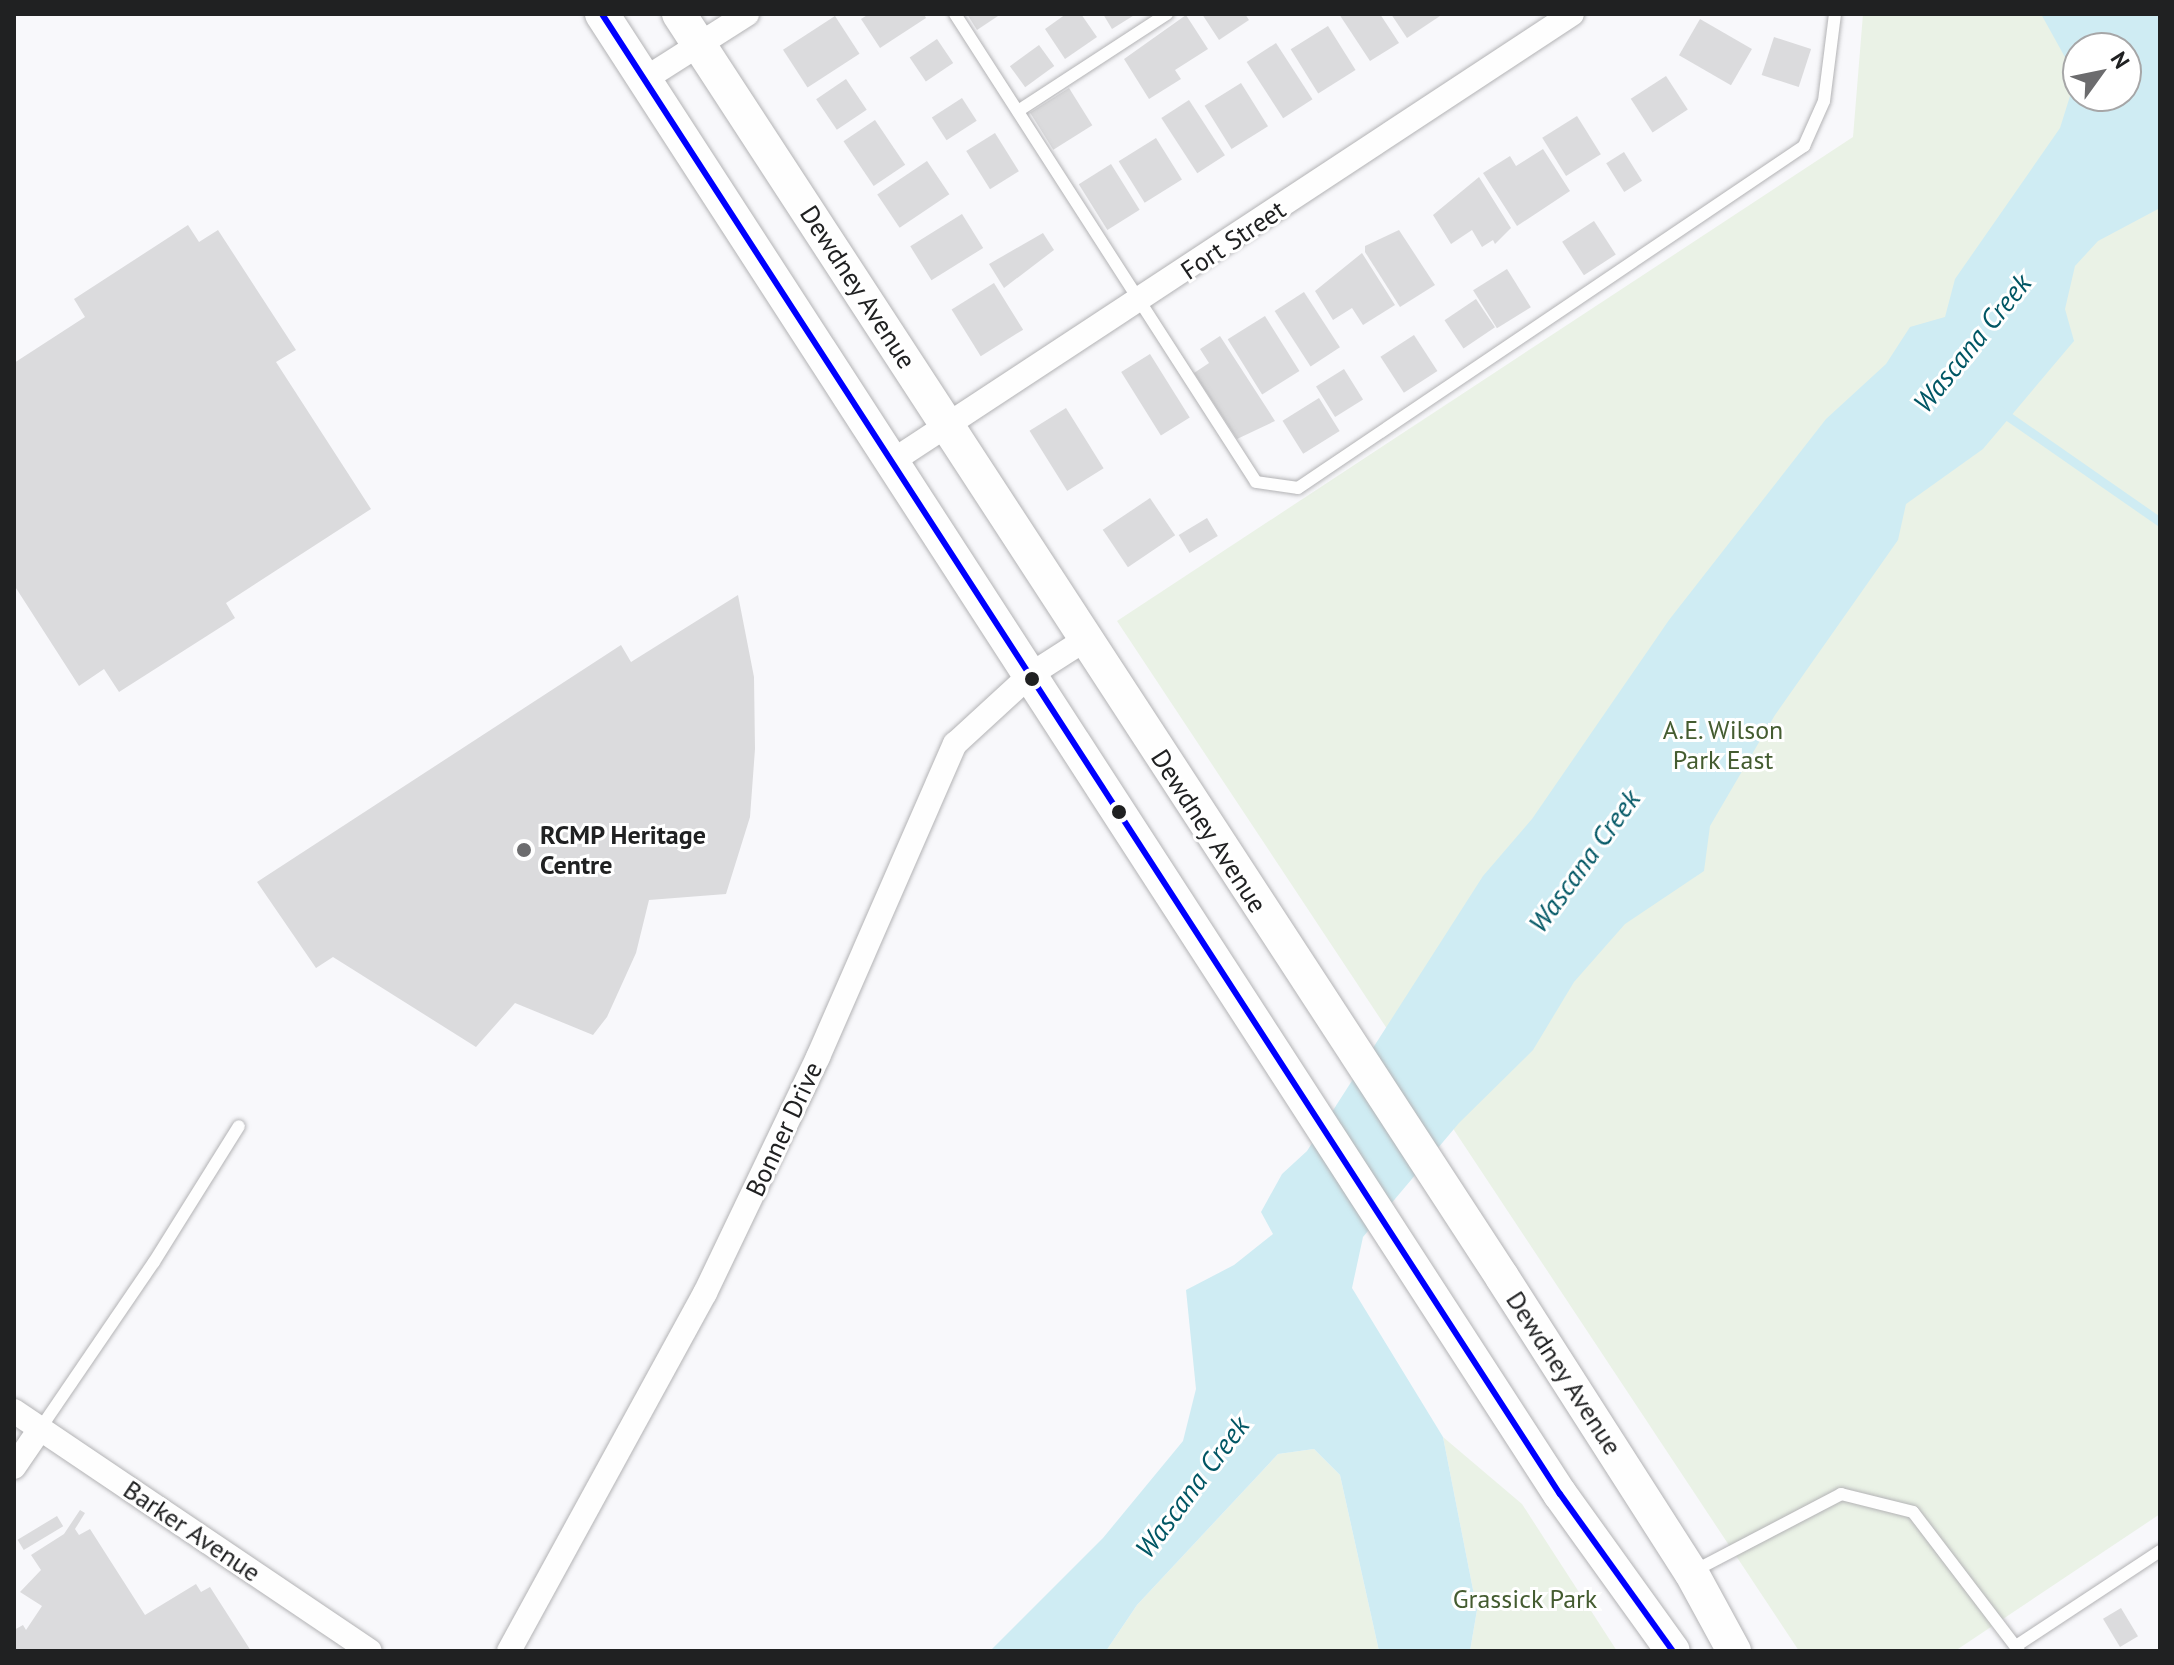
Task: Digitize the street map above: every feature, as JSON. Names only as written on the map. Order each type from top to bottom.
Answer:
[{"type":"main road","points":[[602,14],[1560,1494],[1673,1651]]},
{"type":"main road","name":"Dewdney Avenue","points":[[679,14],[949,425],[1344,1040],[1502,1277],[1691,1572],[1734,1651]]},
{"type":"street","points":[[645,79],[747,14]]},
{"type":"street","name":"Fort Street","points":[[891,462],[1141,302],[1572,14]]},
{"type":"street","name":"Bonner Drive","points":[[509,1651],[705,1293],[818,1057],[955,744],[1030,675],[1086,639]]},
{"type":"street","name":"Barker Avenue","points":[[14,1411],[370,1651]]},
{"type":"street","points":[[14,1467],[40,1429]]},
{"type":"lane","points":[[955,14],[1256,482],[1298,488],[1804,146],[1824,101],[1835,14]]},
{"type":"lane","points":[[1018,111],[1167,14]]},
{"type":"lane","points":[[40,1429],[107,1335],[239,1126]]},
{"type":"lane","points":[[1691,1572],[1841,1494],[1913,1512],[2017,1648],[2160,1551]]},
{"type":"green space","name":"A.E. Wilson Park East","points":[[1863,14],[2160,14],[2160,1514],[1955,1651],[1799,1651],[1117,621],[1853,137]]},
{"type":"green space","name":"Grassick Park","points":[[1443,1437],[1522,1504],[1617,1651],[1470,1651],[1477,1610]]},
{"type":"green space","points":[[1314,1449],[1340,1475],[1379,1651],[1106,1651],[1137,1605],[1278,1454]]},
{"type":"water","name":"Wascana Creek","points":[[2041,14],[2160,14],[2160,208],[2098,241],[2075,266],[2065,309],[2074,341],[1983,449],[1906,504],[1898,540],[1775,715],[1710,826],[1704,871],[1625,924],[1574,982],[1533,1050],[1459,1123],[1363,1237],[1352,1288],[1443,1437],[1477,1610],[1470,1651],[1379,1651],[1340,1475],[1314,1449],[1278,1454],[1137,1605],[1106,1651],[990,1651],[1103,1538],[1183,1441],[1196,1389],[1186,1290],[1234,1265],[1273,1234],[1261,1212],[1282,1174],[1307,1151],[1483,876],[1532,819],[1669,620],[1826,419],[1886,364],[1910,327],[1945,317],[1955,279],[2060,128],[2065,112],[2142,112],[2142,32],[2062,32],[2062,52]]},
{"type":"building","points":[[869,14],[924,14],[926,18],[880,48],[861,19]]},
{"type":"building","points":[[967,14],[1001,14],[977,30]]},
{"type":"building","points":[[1066,14],[1081,14],[1097,37],[1065,59],[1045,29]]},
{"type":"building","points":[[1103,14],[1136,14],[1112,29]]},
{"type":"building","points":[[1202,14],[1245,14],[1249,20],[1219,40]]},
{"type":"building","points":[[1339,14],[1380,14],[1399,43],[1370,61]]},
{"type":"building","points":[[1391,14],[1443,14],[1407,38]]},
{"type":"building","points":[[1186,15],[1208,49],[1175,70],[1181,79],[1149,99],[1124,59]]},
{"type":"building","points":[[835,16],[860,54],[808,88],[783,50]]},
{"type":"building","points":[[1700,19],[1752,49],[1731,85],[1679,55]]},
{"type":"building","points":[[1328,26],[1356,70],[1318,93],[1291,49]]},
{"type":"building","points":[[1774,37],[1811,49],[1799,87],[1762,75]]},
{"type":"building","points":[[937,39],[953,63],[926,81],[910,57]]},
{"type":"building","points":[[1276,43],[1312,99],[1283,118],[1247,62]]},
{"type":"building","points":[[1039,45],[1054,66],[1025,87],[1010,66]]},
{"type":"building","points":[[1666,76],[1688,110],[1653,132],[1631,99]]},
{"type":"building","points":[[846,79],[867,110],[837,130],[816,99]]},
{"type":"building","points":[[1241,83],[1268,126],[1232,149],[1205,106]]},
{"type":"building","points":[[1069,88],[1092,125],[1053,150],[1030,112]]},
{"type":"building","points":[[962,98],[977,121],[947,140],[932,118]]},
{"type":"building","points":[[1189,100],[1225,155],[1197,173],[1161,118]]},
{"type":"building","points":[[1577,116],[1601,154],[1566,176],[1542,138]]},
{"type":"building","points":[[875,120],[905,165],[874,186],[843,141]]},
{"type":"building","points":[[995,133],[1019,171],[990,189],[966,151]]},
{"type":"building","points":[[1156,138],[1182,180],[1145,203],[1119,161]]},
{"type":"building","points":[[1543,149],[1570,191],[1517,226],[1483,173],[1510,156],[1516,166]]},
{"type":"building","points":[[1624,152],[1642,181],[1624,192],[1606,163]]},
{"type":"building","points":[[927,161],[949,194],[900,228],[877,195]]},
{"type":"building","points":[[1111,164],[1140,210],[1107,230],[1079,184]]},
{"type":"building","points":[[1479,177],[1511,228],[1495,244],[1493,240],[1482,247],[1472,230],[1451,244],[1433,215]]},
{"type":"building","points":[[962,214],[983,248],[931,280],[910,246]]},
{"type":"building","points":[[1594,221],[1616,255],[1584,275],[1562,242]]},
{"type":"building","points":[[188,225],[199,242],[218,230],[296,350],[276,362],[371,509],[226,603],[235,618],[119,692],[104,669],[79,686],[14,585],[14,363],[85,317],[74,299]]},
{"type":"building","points":[[1399,230],[1435,285],[1400,307],[1365,252],[1365,246]]},
{"type":"building","points":[[1043,233],[1054,250],[1004,288],[989,264]]},
{"type":"building","points":[[1362,253],[1395,305],[1363,325],[1352,308],[1333,320],[1315,291]]},
{"type":"building","points":[[1507,269],[1531,307],[1497,328],[1473,290]]},
{"type":"building","points":[[994,283],[1023,330],[981,356],[952,309]]},
{"type":"building","points":[[1304,292],[1340,347],[1311,366],[1275,311]]},
{"type":"building","points":[[1476,299],[1495,327],[1464,348],[1444,320]]},
{"type":"building","points":[[1265,316],[1299,371],[1262,394],[1228,339]]},
{"type":"building","points":[[1414,335],[1437,371],[1404,393],[1380,357]]},
{"type":"building","points":[[1220,336],[1275,421],[1237,439],[1194,373],[1209,363],[1200,349]]},
{"type":"building","points":[[1150,354],[1190,418],[1161,436],[1121,372]]},
{"type":"building","points":[[1344,369],[1363,400],[1335,417],[1316,386]]},
{"type":"building","points":[[1319,398],[1340,431],[1303,454],[1283,421]]},
{"type":"building","points":[[1066,408],[1104,468],[1067,491],[1030,431]]},
{"type":"building","points":[[1150,498],[1175,535],[1128,567],[1103,530]]},
{"type":"building","points":[[1207,518],[1218,536],[1190,553],[1179,535]]},
{"type":"building","name":"RCMP Heritage Centre","points":[[738,595],[754,677],[755,749],[750,817],[726,894],[649,900],[636,953],[607,1017],[593,1035],[515,1003],[476,1047],[333,957],[316,968],[257,882],[621,645],[631,662]]},
{"type":"building","points":[[80,1510],[85,1513],[75,1529],[79,1535],[90,1529],[145,1615],[196,1584],[201,1592],[210,1587],[251,1651],[14,1651],[14,1630],[23,1625],[26,1630],[42,1606],[20,1592],[41,1570],[31,1555],[64,1534]]},
{"type":"building","points":[[57,1516],[63,1526],[24,1550],[18,1540]]},
{"type":"building","points":[[2121,1608],[2138,1636],[2120,1647],[2103,1619]]},
{"type":"waterway","points":[[1999,410],[2160,522]]},
{"type":"transit line","points":[[602,14],[1560,1494],[1673,1651]]},
{"type":"place","name":"RCMP Heritage Centre","points":[[524,850]]}]
